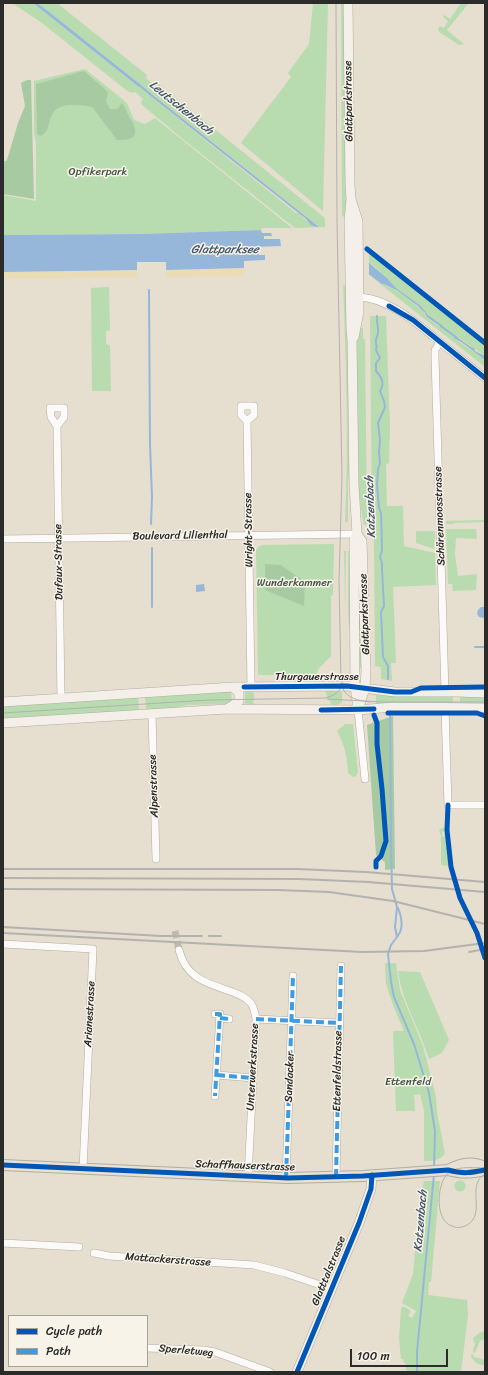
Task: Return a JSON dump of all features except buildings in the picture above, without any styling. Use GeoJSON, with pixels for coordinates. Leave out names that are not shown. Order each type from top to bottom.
{"type":"FeatureCollection","features":[{"type":"Feature","properties":{"kind":"main road","name":"Glattparkstrasse"},"geometry":{"type":"LineString","coordinates":[[348,3],[350,186],[351,199],[358,221],[354,296],[359,312],[355,334],[352,340],[354,476],[357,534],[354,540],[355,686],[358,710]]}},
{"type":"Feature","properties":{"kind":"main road","name":"Glattparkstrasse"},"geometry":{"type":"LineString","coordinates":[[357,534],[362,541],[366,663],[365,688],[358,710]]}},
{"type":"Feature","properties":{"kind":"main road","name":"Thurgauerstrasse"},"geometry":{"type":"LineString","coordinates":[[3,702],[233,687],[355,686],[396,692],[485,693]]}},
{"type":"Feature","properties":{"kind":"main road"},"geometry":{"type":"LineString","coordinates":[[227,709],[239,701],[239,693],[233,687]]}},
{"type":"Feature","properties":{"kind":"main road"},"geometry":{"type":"LineString","coordinates":[[3,723],[227,709],[358,710],[394,707],[485,708]]}},
{"type":"Feature","properties":{"kind":"main road","name":"Schaffhauserstrasse"},"geometry":{"type":"LineString","coordinates":[[3,1165],[286,1178],[424,1172],[444,1170],[468,1163],[477,1164],[485,1169]]}},
{"type":"Feature","properties":{"kind":"main road","name":"Glatttalstrasse"},"geometry":{"type":"LineString","coordinates":[[297,1372],[371,1191],[372,1175]]}},
{"type":"Feature","properties":{"kind":"street"},"geometry":{"type":"LineString","coordinates":[[354,296],[370,298],[413,320],[485,378]]}},
{"type":"Feature","properties":{"kind":"street","name":"Schärenmoosstrasse"},"geometry":{"type":"LineString","coordinates":[[440,342],[435,350],[435,357],[445,692]]}},
{"type":"Feature","properties":{"kind":"street","name":"Wright-Strasse"},"geometry":{"type":"LineString","coordinates":[[247,421],[250,535],[251,687]]}},
{"type":"Feature","properties":{"kind":"street","name":"Dufaux-Strasse"},"geometry":{"type":"LineString","coordinates":[[57,426],[61,698]]}},
{"type":"Feature","properties":{"kind":"street","name":"Boulevard Lilienthal"},"geometry":{"type":"LineString","coordinates":[[3,539],[357,534]]}},
{"type":"Feature","properties":{"kind":"street"},"geometry":{"type":"LineString","coordinates":[[445,708],[448,805],[485,805]]}},
{"type":"Feature","properties":{"kind":"street"},"geometry":{"type":"LineString","coordinates":[[358,710],[366,779]]}},
{"type":"Feature","properties":{"kind":"street","name":"Alpenstrasse"},"geometry":{"type":"LineString","coordinates":[[152,714],[156,859]]}},
{"type":"Feature","properties":{"kind":"street","name":"Arianestrasse"},"geometry":{"type":"LineString","coordinates":[[3,944],[93,949],[83,1169]]}},
{"type":"Feature","properties":{"kind":"street","name":"Unterwerkstrasse"},"geometry":{"type":"LineString","coordinates":[[179,950],[184,964],[190,973],[244,997],[251,1003],[254,1009],[256,1019],[248,1177]]}},
{"type":"Feature","properties":{"kind":"street","name":"Ettenfeldstrasse"},"geometry":{"type":"LineString","coordinates":[[336,1177],[341,966]]}},
{"type":"Feature","properties":{"kind":"street","name":"Sandacker"},"geometry":{"type":"LineString","coordinates":[[286,1178],[293,976]]}},
{"type":"Feature","properties":{"kind":"street"},"geometry":{"type":"LineString","coordinates":[[216,1096],[217,1016],[229,1019]]}},
{"type":"Feature","properties":{"kind":"street"},"geometry":{"type":"LineString","coordinates":[[256,1019],[339,1023]]}},
{"type":"Feature","properties":{"kind":"street"},"geometry":{"type":"LineString","coordinates":[[217,1075],[253,1078]]}},
{"type":"Feature","properties":{"kind":"street"},"geometry":{"type":"LineString","coordinates":[[3,1243],[79,1247]]}},
{"type":"Feature","properties":{"kind":"street","name":"Mattackerstrasse"},"geometry":{"type":"LineString","coordinates":[[94,1253],[109,1256],[254,1265],[285,1272],[332,1289]]}},
{"type":"Feature","properties":{"kind":"street","name":"Sperletweg"},"geometry":{"type":"LineString","coordinates":[[148,1348],[203,1350],[215,1352],[270,1372]]}},
{"type":"Feature","properties":{"kind":"green space"},"geometry":{"type":"Polygon","coordinates":[[[12,3],[33,3],[139,87],[141,85],[37,3],[57,3],[147,75],[146,78],[154,85],[156,82],[325,218],[325,227],[295,228],[142,105],[141,103],[143,99],[135,92],[132,93],[126,90],[42,23],[12,3]],[[149,92],[148,94],[296,213],[308,222],[319,227],[149,92]]]}},
{"type":"Feature","properties":{"kind":"green space"},"geometry":{"type":"Polygon","coordinates":[[[313,3],[328,3],[323,211],[241,143],[291,77],[288,73],[309,44],[313,3]]]}},
{"type":"Feature","properties":{"kind":"green space"},"geometry":{"type":"Polygon","coordinates":[[[341,3],[344,3],[346,218],[343,215],[342,218],[341,3]]]}},
{"type":"Feature","properties":{"kind":"green space"},"geometry":{"type":"Polygon","coordinates":[[[461,3],[469,3],[447,30],[464,44],[459,45],[439,32],[438,29],[440,26],[444,28],[448,21],[443,17],[444,15],[450,19],[461,3]]]}},
{"type":"Feature","properties":{"kind":"green space","name":"Opfikerpark"},"geometry":{"type":"Polygon","coordinates":[[[85,69],[127,103],[134,120],[145,124],[155,118],[292,228],[141,234],[3,235],[3,195],[36,201],[34,81],[85,69]]]}},
{"type":"Feature","properties":{"kind":"green space"},"geometry":{"type":"Polygon","coordinates":[[[84,71],[108,92],[106,102],[110,109],[117,109],[122,103],[134,124],[135,134],[133,137],[117,140],[93,108],[79,105],[64,106],[57,109],[53,113],[45,133],[40,136],[37,134],[36,84],[84,71]]]}},
{"type":"Feature","properties":{"kind":"green space"},"geometry":{"type":"Polygon","coordinates":[[[31,80],[34,199],[3,194],[3,162],[7,160],[18,123],[25,106],[21,83],[31,80]]]}},
{"type":"Feature","properties":{"kind":"green space"},"geometry":{"type":"Polygon","coordinates":[[[369,252],[485,345],[485,356],[456,336],[459,342],[479,354],[485,360],[485,367],[369,275],[369,252]],[[370,263],[384,284],[404,295],[423,311],[427,317],[439,326],[421,306],[396,288],[370,263]]]}},
{"type":"Feature","properties":{"kind":"green space"},"geometry":{"type":"Polygon","coordinates":[[[346,283],[349,472],[348,521],[345,523],[347,433],[343,284],[344,286],[346,283]]]}},
{"type":"Feature","properties":{"kind":"green space"},"geometry":{"type":"Polygon","coordinates":[[[109,287],[110,330],[106,331],[106,344],[110,345],[111,391],[92,391],[91,288],[109,287]]]}},
{"type":"Feature","properties":{"kind":"green space"},"geometry":{"type":"Polygon","coordinates":[[[370,316],[386,316],[390,427],[389,463],[386,464],[387,506],[403,506],[404,546],[435,553],[436,585],[393,587],[396,663],[391,663],[392,681],[381,679],[381,667],[375,666],[370,316]]]}},
{"type":"Feature","properties":{"kind":"green space"},"geometry":{"type":"Polygon","coordinates":[[[359,328],[363,328],[363,339],[365,339],[367,524],[364,525],[360,503],[356,457],[356,343],[359,328]]]}},
{"type":"Feature","properties":{"kind":"green space"},"geometry":{"type":"Polygon","coordinates":[[[485,520],[485,522],[446,524],[446,521],[485,520]]]}},
{"type":"Feature","properties":{"kind":"green space"},"geometry":{"type":"Polygon","coordinates":[[[446,529],[476,529],[477,539],[456,538],[455,554],[458,576],[477,574],[476,590],[453,591],[452,584],[448,584],[446,529]]]}},
{"type":"Feature","properties":{"kind":"green space"},"geometry":{"type":"Polygon","coordinates":[[[416,531],[435,531],[434,549],[416,543],[416,531]]]}},
{"type":"Feature","properties":{"kind":"green space","name":"Wunderkammer"},"geometry":{"type":"Polygon","coordinates":[[[334,544],[333,595],[331,596],[331,656],[319,668],[316,675],[259,675],[256,551],[258,547],[262,545],[334,544]]]}},
{"type":"Feature","properties":{"kind":"green space"},"geometry":{"type":"Polygon","coordinates":[[[359,550],[360,613],[363,634],[361,668],[359,668],[358,625],[359,550]]]}},
{"type":"Feature","properties":{"kind":"green space"},"geometry":{"type":"Polygon","coordinates":[[[344,551],[346,551],[345,608],[344,551]]]}},
{"type":"Feature","properties":{"kind":"green space"},"geometry":{"type":"Polygon","coordinates":[[[348,551],[350,560],[351,617],[349,629],[348,607],[348,551]]]}},
{"type":"Feature","properties":{"kind":"green space"},"geometry":{"type":"Polygon","coordinates":[[[265,564],[281,565],[305,582],[304,606],[265,590],[265,564]]]}},
{"type":"Feature","properties":{"kind":"green space"},"geometry":{"type":"Polygon","coordinates":[[[245,690],[254,690],[252,692],[254,693],[254,701],[252,701],[255,706],[245,707],[245,690]]]}},
{"type":"Feature","properties":{"kind":"green space"},"geometry":{"type":"Polygon","coordinates":[[[338,690],[342,692],[342,703],[336,705],[330,704],[331,702],[329,701],[325,691],[338,690]]]}},
{"type":"Feature","properties":{"kind":"green space"},"geometry":{"type":"Polygon","coordinates":[[[231,691],[232,703],[188,705],[175,708],[146,710],[145,696],[231,691]]]}},
{"type":"Feature","properties":{"kind":"green space"},"geometry":{"type":"Polygon","coordinates":[[[376,695],[408,697],[423,695],[453,695],[453,705],[376,706],[376,695]]]}},
{"type":"Feature","properties":{"kind":"green space"},"geometry":{"type":"Polygon","coordinates":[[[460,695],[485,696],[485,705],[460,705],[460,695]]]}},
{"type":"Feature","properties":{"kind":"green space"},"geometry":{"type":"Polygon","coordinates":[[[138,696],[139,711],[3,719],[3,705],[138,696]]]}},
{"type":"Feature","properties":{"kind":"green space"},"geometry":{"type":"Polygon","coordinates":[[[393,716],[395,869],[385,870],[385,862],[376,855],[367,725],[393,716]]]}},
{"type":"Feature","properties":{"kind":"green space"},"geometry":{"type":"Polygon","coordinates":[[[345,724],[353,724],[358,772],[356,776],[353,777],[348,773],[345,751],[337,731],[345,724]]]}},
{"type":"Feature","properties":{"kind":"green space"},"geometry":{"type":"Polygon","coordinates":[[[445,828],[445,831],[442,832],[442,836],[444,837],[445,833],[449,866],[441,865],[441,836],[439,830],[445,828]]]}},
{"type":"Feature","properties":{"kind":"green space","name":"Ettenfeld"},"geometry":{"type":"Polygon","coordinates":[[[385,963],[396,963],[400,990],[423,1046],[429,1069],[436,1097],[437,1112],[445,1154],[436,1160],[424,1161],[424,1111],[420,1094],[414,1095],[415,1111],[396,1111],[393,1031],[404,1031],[386,984],[385,963]]]}},
{"type":"Feature","properties":{"kind":"green space"},"geometry":{"type":"Polygon","coordinates":[[[398,971],[420,972],[449,1040],[442,1053],[429,1059],[403,994],[398,971]]]}},
{"type":"Feature","properties":{"kind":"green space"},"geometry":{"type":"Polygon","coordinates":[[[424,1181],[440,1181],[431,1282],[429,1282],[428,1295],[467,1300],[468,1315],[461,1372],[407,1372],[405,1363],[403,1359],[401,1359],[399,1338],[401,1310],[403,1306],[411,1311],[408,1316],[412,1318],[416,1311],[402,1303],[413,1274],[416,1241],[418,1241],[419,1236],[417,1234],[421,1216],[422,1188],[424,1181]]]}},
{"type":"Feature","properties":{"kind":"green space"},"geometry":{"type":"Polygon","coordinates":[[[458,1181],[462,1181],[464,1182],[464,1190],[458,1191],[455,1188],[455,1184],[458,1181]]]}},
{"type":"Feature","properties":{"kind":"green space"},"geometry":{"type":"Polygon","coordinates":[[[485,1331],[485,1339],[480,1341],[475,1353],[473,1352],[475,1345],[473,1338],[479,1333],[485,1331]]]}},
{"type":"Feature","properties":{"kind":"green space"},"geometry":{"type":"Polygon","coordinates":[[[472,1353],[474,1357],[485,1360],[485,1365],[475,1362],[471,1356],[472,1353]]]}},
{"type":"Feature","properties":{"kind":"sand"},"geometry":{"type":"Polygon","coordinates":[[[244,268],[244,276],[166,277],[166,270],[244,268]]]}},
{"type":"Feature","properties":{"kind":"sand"},"geometry":{"type":"Polygon","coordinates":[[[137,270],[137,277],[3,279],[3,272],[137,270]]]}},
{"type":"Feature","properties":{"kind":"water"},"geometry":{"type":"Polygon","coordinates":[[[33,3],[37,3],[49,12],[141,85],[139,87],[33,3]]]}},
{"type":"Feature","properties":{"kind":"water"},"geometry":{"type":"Polygon","coordinates":[[[149,92],[319,227],[311,225],[306,219],[148,94],[149,92]]]}},
{"type":"Feature","properties":{"kind":"water","name":"Glattparksee"},"geometry":{"type":"Polygon","coordinates":[[[261,230],[262,233],[271,233],[272,236],[264,236],[264,239],[280,239],[281,246],[254,247],[254,252],[258,252],[259,255],[265,255],[265,260],[244,261],[244,268],[166,270],[166,262],[137,262],[137,270],[3,272],[3,235],[141,234],[261,230]]]}},
{"type":"Feature","properties":{"kind":"water"},"geometry":{"type":"Polygon","coordinates":[[[369,263],[387,278],[396,288],[421,306],[428,315],[443,326],[441,328],[427,317],[418,306],[398,291],[382,284],[369,274],[369,263]]]}},
{"type":"Feature","properties":{"kind":"water"},"geometry":{"type":"Polygon","coordinates":[[[455,336],[474,348],[475,351],[485,356],[485,360],[466,345],[454,338],[455,336]]]}},
{"type":"Feature","properties":{"kind":"water"},"geometry":{"type":"Polygon","coordinates":[[[204,584],[205,591],[196,592],[196,585],[204,584]]]}},
{"type":"Feature","properties":{"kind":"water"},"geometry":{"type":"Polygon","coordinates":[[[481,607],[485,607],[484,618],[479,617],[477,614],[481,607]]]}},
{"type":"Feature","properties":{"kind":"waterway","name":"Leutschenbach"},"geometry":{"type":"LineString","coordinates":[[138,84],[150,94]]}},
{"type":"Feature","properties":{"kind":"waterway"},"geometry":{"type":"LineString","coordinates":[[149,290],[150,445],[152,497],[151,524]]}},
{"type":"Feature","properties":{"kind":"waterway","name":"Katzenbach"},"geometry":{"type":"LineString","coordinates":[[377,316],[378,334],[376,338],[376,350],[380,358],[376,363],[376,371],[382,381],[380,391],[385,407],[378,423],[380,463],[377,485],[379,508],[381,513],[382,550],[380,557],[382,563],[384,606],[381,612],[383,657],[388,666],[388,679]]}},
{"type":"Feature","properties":{"kind":"waterway","name":"Leutschenbach"},"geometry":{"type":"LineString","coordinates":[[441,326],[457,338]]}},
{"type":"Feature","properties":{"kind":"waterway"},"geometry":{"type":"LineString","coordinates":[[152,548],[152,607]]}},
{"type":"Feature","properties":{"kind":"waterway"},"geometry":{"type":"LineString","coordinates":[[475,647],[485,647]]}},
{"type":"Feature","properties":{"kind":"waterway","name":"Katzenbach"},"geometry":{"type":"LineString","coordinates":[[390,715],[392,889],[397,907],[395,927],[397,937],[391,945],[388,954],[394,997],[414,1044],[429,1093],[435,1131],[434,1168]]}},
{"type":"Feature","properties":{"kind":"waterway","name":"Katzenbach"},"geometry":{"type":"LineString","coordinates":[[397,937],[401,930],[402,923],[398,908]]}},
{"type":"Feature","properties":{"kind":"waterway","name":"Katzenbach"},"geometry":{"type":"LineString","coordinates":[[417,1372],[417,1352],[434,1174]]}},
{"type":"Feature","properties":{"kind":"tunnel"},"geometry":{"type":"LineString","coordinates":[[175,931],[179,950]]}},
{"type":"Feature","properties":{"kind":"tram line"},"geometry":{"type":"LineString","coordinates":[[336,3],[337,222],[342,476],[339,581],[341,681],[342,687],[347,695],[355,699],[370,702]]}},
{"type":"Feature","properties":{"kind":"tram line"},"geometry":{"type":"LineString","coordinates":[[3,713],[208,700],[325,698],[336,693],[343,683]]}},
{"type":"Feature","properties":{"kind":"tram line"},"geometry":{"type":"LineString","coordinates":[[327,699],[383,702],[485,702]]}},
{"type":"Feature","properties":{"kind":"tram line"},"geometry":{"type":"LineString","coordinates":[[485,1168],[459,1168],[446,1175],[440,1190],[439,1199],[442,1216],[446,1222],[454,1227],[463,1227],[473,1220],[476,1207],[477,1185],[479,1179],[485,1174]]}},
{"type":"Feature","properties":{"kind":"railway"},"geometry":{"type":"LineString","coordinates":[[3,869],[297,869],[366,872],[485,882]]}},
{"type":"Feature","properties":{"kind":"railway"},"geometry":{"type":"LineString","coordinates":[[3,878],[299,879],[368,882],[485,892]]}},
{"type":"Feature","properties":{"kind":"railway"},"geometry":{"type":"LineString","coordinates":[[3,889],[278,890],[329,892],[393,901],[485,924]]}},
{"type":"Feature","properties":{"kind":"railway"},"geometry":{"type":"LineString","coordinates":[[3,927],[161,936],[202,936]]}},
{"type":"Feature","properties":{"kind":"railway"},"geometry":{"type":"LineString","coordinates":[[3,933],[362,952],[424,951],[485,943]]}},
{"type":"Feature","properties":{"kind":"railway"},"geometry":{"type":"LineString","coordinates":[[209,936],[221,936]]}},
{"type":"Feature","properties":{"kind":"railway"},"geometry":{"type":"LineString","coordinates":[[469,952],[485,949]]}},
{"type":"Feature","properties":{"kind":"marked path"},"geometry":{"type":"LineString","coordinates":[[336,1177],[341,966]]}},
{"type":"Feature","properties":{"kind":"marked path"},"geometry":{"type":"LineString","coordinates":[[286,1178],[293,976]]}},
{"type":"Feature","properties":{"kind":"marked path"},"geometry":{"type":"LineString","coordinates":[[215,1014],[220,1014],[215,1096]]}},
{"type":"Feature","properties":{"kind":"marked path"},"geometry":{"type":"LineString","coordinates":[[220,1018],[229,1019]]}},
{"type":"Feature","properties":{"kind":"marked path"},"geometry":{"type":"LineString","coordinates":[[256,1019],[339,1023]]}},
{"type":"Feature","properties":{"kind":"marked path"},"geometry":{"type":"LineString","coordinates":[[217,1075],[253,1078]]}},
{"type":"Feature","properties":{"kind":"cycle path"},"geometry":{"type":"LineString","coordinates":[[367,249],[485,343]]}},
{"type":"Feature","properties":{"kind":"cycle path"},"geometry":{"type":"LineString","coordinates":[[389,306],[413,320],[485,378]]}},
{"type":"Feature","properties":{"kind":"cycle path"},"geometry":{"type":"LineString","coordinates":[[244,687],[347,686],[395,692],[411,692],[421,688],[485,687]]}},
{"type":"Feature","properties":{"kind":"cycle path"},"geometry":{"type":"LineString","coordinates":[[321,710],[374,709]]}},
{"type":"Feature","properties":{"kind":"cycle path"},"geometry":{"type":"LineString","coordinates":[[388,713],[477,713],[485,716]]}},
{"type":"Feature","properties":{"kind":"cycle path"},"geometry":{"type":"LineString","coordinates":[[374,715],[377,723],[377,744],[386,841],[381,856],[376,861],[376,867]]}},
{"type":"Feature","properties":{"kind":"cycle path"},"geometry":{"type":"LineString","coordinates":[[448,805],[447,830],[451,867],[460,898],[477,933],[485,958]]}},
{"type":"Feature","properties":{"kind":"cycle path"},"geometry":{"type":"LineString","coordinates":[[3,1165],[288,1178],[363,1176],[448,1170],[466,1173],[485,1170]]}},
{"type":"Feature","properties":{"kind":"cycle path"},"geometry":{"type":"LineString","coordinates":[[297,1372],[359,1223],[371,1189],[372,1175]]}}]}
